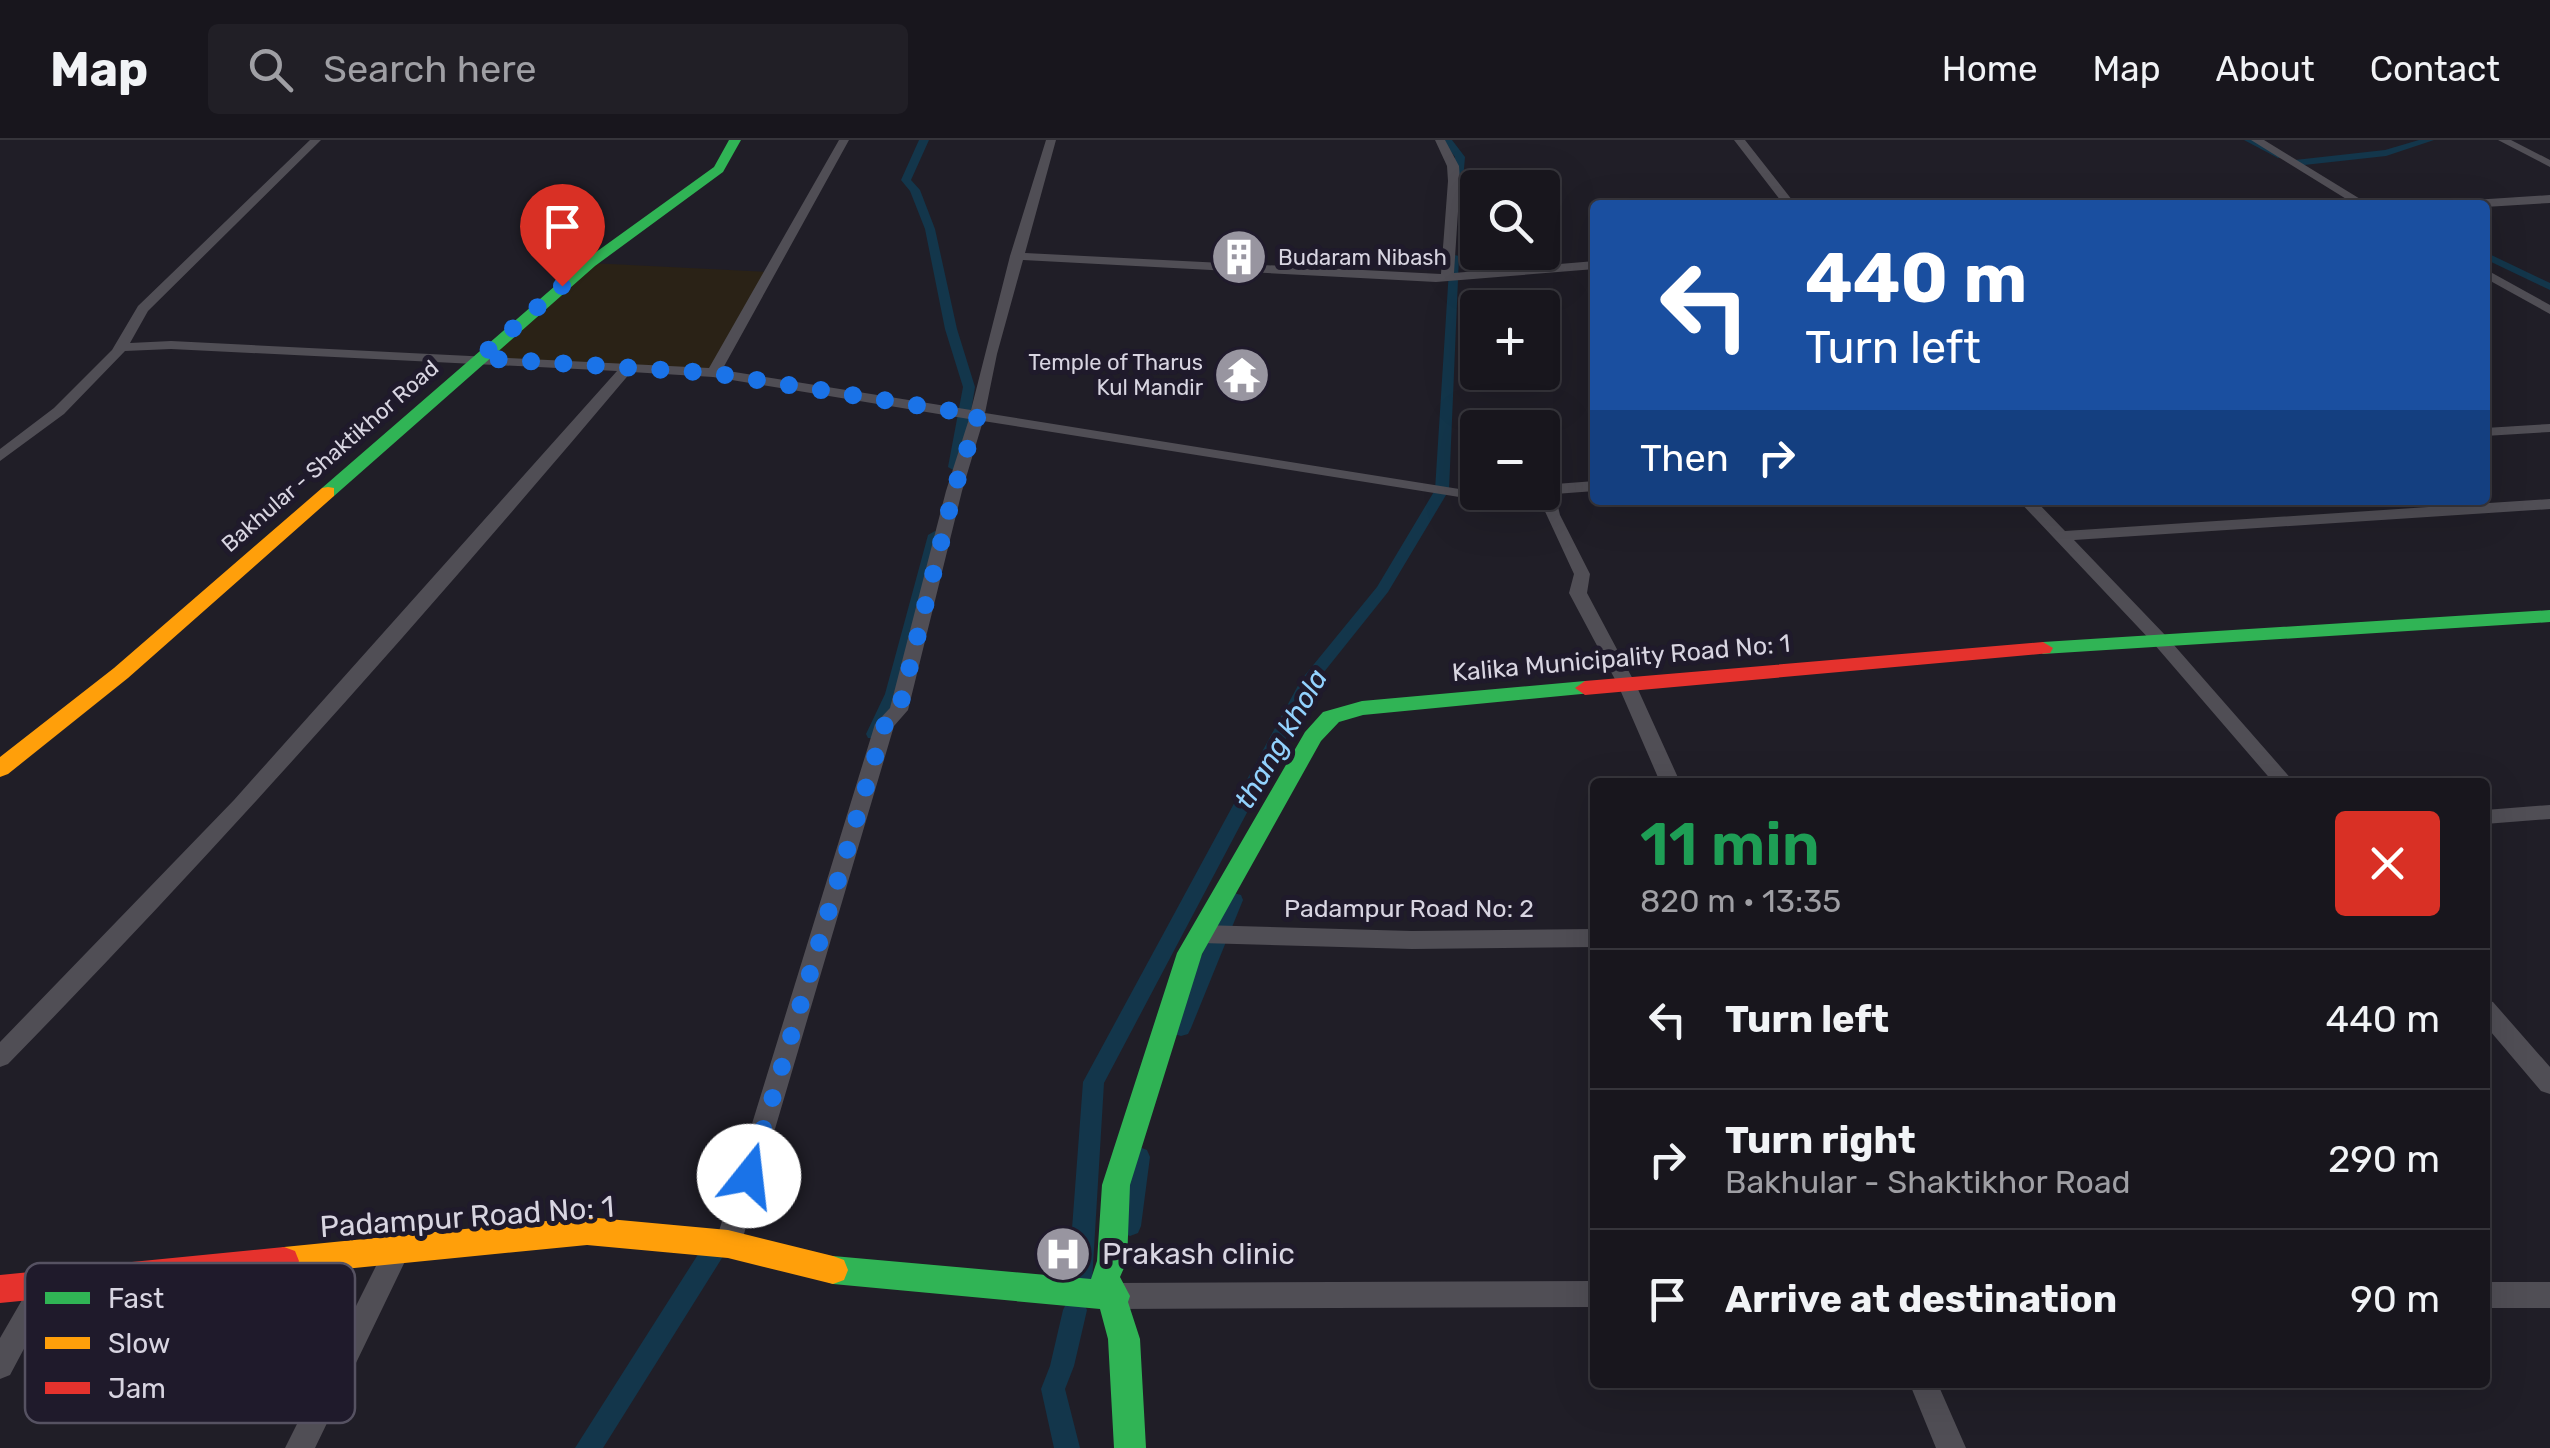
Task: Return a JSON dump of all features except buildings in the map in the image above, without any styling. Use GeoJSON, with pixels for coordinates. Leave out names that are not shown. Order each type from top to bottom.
{"type":"FeatureCollection","features":[{"type":"Feature","properties":{"kind":"street"},"geometry":{"type":"LineString","coordinates":[[0,456],[59,411],[120,347],[143,308],[316,140]]}},
{"type":"Feature","properties":{"kind":"street","name":"Bakhular - Shaktikhor Road"},"geometry":{"type":"LineString","coordinates":[[0,769],[122,673],[590,262],[719,169],[735,140]]}},
{"type":"Feature","properties":{"kind":"street"},"geometry":{"type":"LineString","coordinates":[[713,373],[844,140]]}},
{"type":"Feature","properties":{"kind":"street"},"geometry":{"type":"LineString","coordinates":[[728,1244],[885,724],[899,710],[970,414],[1051,140]]}},
{"type":"Feature","properties":{"kind":"street"},"geometry":{"type":"LineString","coordinates":[[1440,140],[1453,166],[1454,276]]}},
{"type":"Feature","properties":{"kind":"street"},"geometry":{"type":"LineString","coordinates":[[1740,140],[1786,200]]}},
{"type":"Feature","properties":{"kind":"street"},"geometry":{"type":"LineString","coordinates":[[2256,140],[2356,200]]}},
{"type":"Feature","properties":{"kind":"street"},"geometry":{"type":"LineString","coordinates":[[2504,140],[2550,164]]}},
{"type":"Feature","properties":{"kind":"street"},"geometry":{"type":"LineString","coordinates":[[2490,203],[2550,199]]}},
{"type":"Feature","properties":{"kind":"street"},"geometry":{"type":"LineString","coordinates":[[1016,256],[1454,276],[1590,266]]}},
{"type":"Feature","properties":{"kind":"street"},"geometry":{"type":"LineString","coordinates":[[2490,276],[2550,310]]}},
{"type":"Feature","properties":{"kind":"street"},"geometry":{"type":"LineString","coordinates":[[120,347],[172,345],[479,358],[713,373],[1460,490]]}},
{"type":"Feature","properties":{"kind":"street"},"geometry":{"type":"LineString","coordinates":[[0,1058],[95,962],[325,711],[626,370]]}},
{"type":"Feature","properties":{"kind":"street"},"geometry":{"type":"LineString","coordinates":[[2490,432],[2550,428]]}},
{"type":"Feature","properties":{"kind":"street"},"geometry":{"type":"LineString","coordinates":[[1560,489],[1590,486]]}},
{"type":"Feature","properties":{"kind":"street"},"geometry":{"type":"LineString","coordinates":[[2060,536],[2550,504]]}},
{"type":"Feature","properties":{"kind":"street"},"geometry":{"type":"LineString","coordinates":[[2031,505],[2160,640],[2281,778]]}},
{"type":"Feature","properties":{"kind":"street"},"geometry":{"type":"LineString","coordinates":[[1550,510],[1582,574],[1578,594],[1627,685],[1668,778]]}},
{"type":"Feature","properties":{"kind":"street","name":"Kalika Municipality Road No: 1"},"geometry":{"type":"LineString","coordinates":[[1130,1448],[1124,1340],[1116,1296],[1105,1277],[1112,1260],[1116,1185],[1190,952],[1213,934],[1313,737],[1331,717],[1362,708],[2160,640],[2550,616]]}},
{"type":"Feature","properties":{"kind":"street"},"geometry":{"type":"LineString","coordinates":[[2490,818],[2550,812]]}},
{"type":"Feature","properties":{"kind":"street","name":"Padampur Road No: 2"},"geometry":{"type":"LineString","coordinates":[[1213,934],[1412,940],[1590,938]]}},
{"type":"Feature","properties":{"kind":"street"},"geometry":{"type":"LineString","coordinates":[[2490,1014],[2547,1077]]}},
{"type":"Feature","properties":{"kind":"street","name":"Padampur Road No: 1"},"geometry":{"type":"LineString","coordinates":[[265,1263],[587,1232],[728,1244],[850,1274],[1116,1296]]}},
{"type":"Feature","properties":{"kind":"street"},"geometry":{"type":"LineString","coordinates":[[355,1336],[397,1251]]}},
{"type":"Feature","properties":{"kind":"street","name":"Padampur Road No: 1"},"geometry":{"type":"LineString","coordinates":[[0,1289],[25,1286]]}},
{"type":"Feature","properties":{"kind":"street"},"geometry":{"type":"LineString","coordinates":[[1116,1296],[1590,1294]]}},
{"type":"Feature","properties":{"kind":"street"},"geometry":{"type":"LineString","coordinates":[[2490,1295],[2550,1294]]}},
{"type":"Feature","properties":{"kind":"street"},"geometry":{"type":"LineString","coordinates":[[0,1365],[25,1320]]}},
{"type":"Feature","properties":{"kind":"street"},"geometry":{"type":"LineString","coordinates":[[1925,1388],[1950,1448]]}},
{"type":"Feature","properties":{"kind":"street"},"geometry":{"type":"LineString","coordinates":[[300,1448],[312,1423]]}},
{"type":"Feature","properties":{"kind":"shaded area"},"geometry":{"type":"Polygon","coordinates":[[[590,263],[768,272],[713,373],[479,358],[590,263]]]}},
{"type":"Feature","properties":{"kind":"waterway"},"geometry":{"type":"LineString","coordinates":[[924,140],[906,180],[915,190],[930,229],[951,329],[969,387],[955,467]]}},
{"type":"Feature","properties":{"kind":"waterway","name":"thang khola"},"geometry":{"type":"LineString","coordinates":[[1447,140],[1460,157],[1458,190]]}},
{"type":"Feature","properties":{"kind":"waterway"},"geometry":{"type":"LineString","coordinates":[[2249,140],[2281,156]]}},
{"type":"Feature","properties":{"kind":"waterway"},"geometry":{"type":"LineString","coordinates":[[2295,163],[2386,153],[2429,140]]}},
{"type":"Feature","properties":{"kind":"waterway","name":"thang khola"},"geometry":{"type":"LineString","coordinates":[[1080,1282],[1094,1082],[1309,680],[1383,589],[1442,490],[1454,256]]}},
{"type":"Feature","properties":{"kind":"waterway"},"geometry":{"type":"LineString","coordinates":[[2490,257],[2550,287]]}},
{"type":"Feature","properties":{"kind":"waterway"},"geometry":{"type":"LineString","coordinates":[[874,734],[893,694],[935,535]]}},
{"type":"Feature","properties":{"kind":"waterway"},"geometry":{"type":"LineString","coordinates":[[1181,1028],[1234,900]]}},
{"type":"Feature","properties":{"kind":"waterway"},"geometry":{"type":"LineString","coordinates":[[1130,1226],[1139,1157]]}},
{"type":"Feature","properties":{"kind":"waterway"},"geometry":{"type":"LineString","coordinates":[[588,1448],[719,1242]]}},
{"type":"Feature","properties":{"kind":"waterway"},"geometry":{"type":"LineString","coordinates":[[1067,1448],[1053,1389],[1075,1310]]}},
{"type":"Feature","properties":{"kind":"traffic: fast"},"geometry":{"type":"LineString","coordinates":[[328,492],[590,263],[719,169],[735,140]]}},
{"type":"Feature","properties":{"kind":"traffic: fast"},"geometry":{"type":"LineString","coordinates":[[2043,648],[2550,616]]}},
{"type":"Feature","properties":{"kind":"traffic: fast"},"geometry":{"type":"LineString","coordinates":[[1130,1448],[1124,1339],[1105,1277],[1112,1261],[1116,1185],[1190,953],[1313,737],[1331,717],[1362,708],[1585,688]]}},
{"type":"Feature","properties":{"kind":"traffic: fast"},"geometry":{"type":"LineString","coordinates":[[833,1270],[1115,1296]]}},
{"type":"Feature","properties":{"kind":"traffic: slow"},"geometry":{"type":"LineString","coordinates":[[0,769],[121,673],[328,492]]}},
{"type":"Feature","properties":{"kind":"traffic: slow"},"geometry":{"type":"LineString","coordinates":[[284,1261],[587,1231],[728,1244],[833,1270]]}},
{"type":"Feature","properties":{"kind":"traffic: jam"},"geometry":{"type":"LineString","coordinates":[[1585,688],[2043,648]]}},
{"type":"Feature","properties":{"kind":"traffic: jam"},"geometry":{"type":"LineString","coordinates":[[264,1263],[284,1261]]}},
{"type":"Feature","properties":{"kind":"traffic: jam"},"geometry":{"type":"LineString","coordinates":[[0,1289],[25,1287]]}},
{"type":"Feature","properties":{"kind":"place","name":"Budaram Nibash"},"geometry":{"type":"Point","coordinates":[1239,257]}},
{"type":"Feature","properties":{"kind":"place","name":"Temple of Tharus Kul Mandir"},"geometry":{"type":"Point","coordinates":[1242,375]}},
{"type":"Feature","properties":{"kind":"place","name":"Prakash clinic"},"geometry":{"type":"Point","coordinates":[1063,1254]}},
{"type":"Feature","properties":{"kind":"route"},"geometry":{"type":"LineString","coordinates":[[562,286],[479,358],[555,366],[713,373],[978,415],[954,491],[899,710],[885,724],[749,1176]]}}]}
